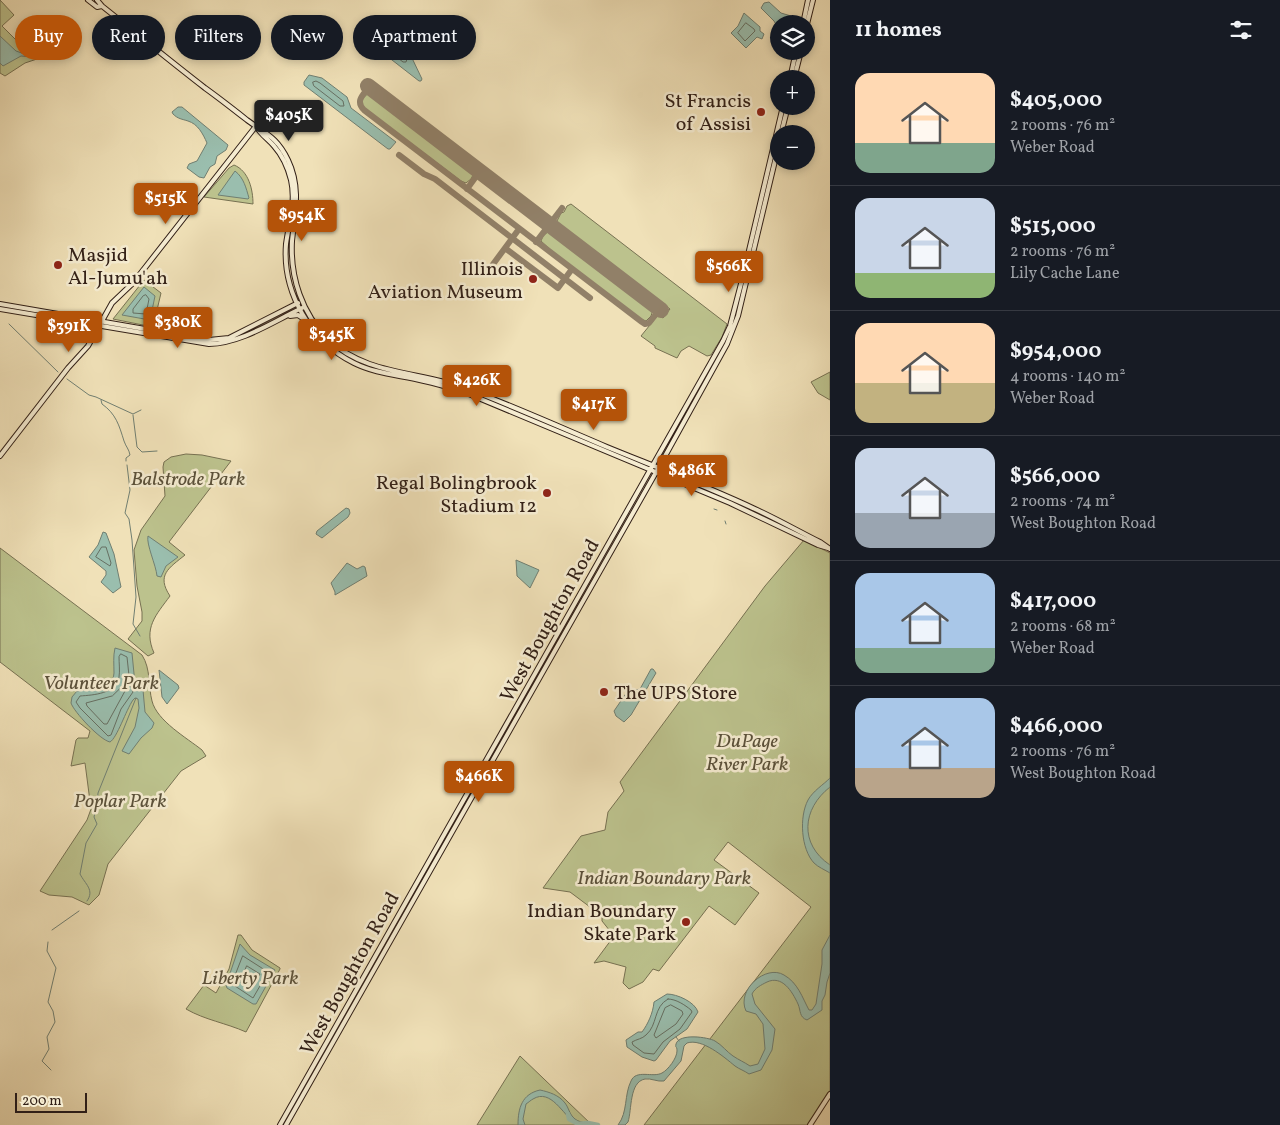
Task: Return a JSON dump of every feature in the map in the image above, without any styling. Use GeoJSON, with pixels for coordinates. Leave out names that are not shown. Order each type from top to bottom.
{"type":"FeatureCollection","features":[{"type":"Feature","properties":{"kind":"main road"},"geometry":{"type":"LineString","coordinates":[[88,0],[97,6],[102,6]]}},
{"type":"Feature","properties":{"kind":"main road"},"geometry":{"type":"LineString","coordinates":[[97,0],[102,6],[256,126],[262,128],[285,154],[292,171],[297,198],[292,242],[292,262],[302,301],[313,321],[327,338],[346,353],[376,367],[424,376],[456,385],[659,467],[754,509],[820,542],[830,549]]}},
{"type":"Feature","properties":{"kind":"main road"},"geometry":{"type":"LineString","coordinates":[[805,15],[808,0]]}},
{"type":"Feature","properties":{"kind":"main road"},"geometry":{"type":"LineString","coordinates":[[809,15],[813,0]]}},
{"type":"Feature","properties":{"kind":"main road","name":"West Boughton Road"},"geometry":{"type":"LineString","coordinates":[[280,1125],[654,465],[728,330],[744,276],[781,115]]}},
{"type":"Feature","properties":{"kind":"main road"},"geometry":{"type":"LineString","coordinates":[[256,126],[259,132],[278,151],[290,179],[293,202],[286,253],[290,284],[297,304],[306,321],[333,350],[353,363],[379,373],[423,380],[464,392],[730,503],[830,549]]}},
{"type":"Feature","properties":{"kind":"main road"},"geometry":{"type":"LineString","coordinates":[[0,456],[68,368],[88,346],[112,303],[133,283],[256,126]]}},
{"type":"Feature","properties":{"kind":"main road","name":"West Boughton Road"},"geometry":{"type":"LineString","coordinates":[[286,1125],[659,467],[732,332],[738,316],[773,170]]}},
{"type":"Feature","properties":{"kind":"main road"},"geometry":{"type":"LineString","coordinates":[[0,309],[211,340],[229,338],[302,301]]}},
{"type":"Feature","properties":{"kind":"main road"},"geometry":{"type":"LineString","coordinates":[[0,304],[209,344],[230,341],[305,307]]}},
{"type":"Feature","properties":{"kind":"main road"},"geometry":{"type":"LineString","coordinates":[[282,318],[298,315],[306,321]]}},
{"type":"Feature","properties":{"kind":"main road"},"geometry":{"type":"LineString","coordinates":[[590,445],[607,447]]}},
{"type":"Feature","properties":{"kind":"main road"},"geometry":{"type":"LineString","coordinates":[[810,1125],[830,1094]]}},
{"type":"Feature","properties":{"kind":"green space"},"geometry":{"type":"Polygon","coordinates":[[[0,0],[14,15],[2,26],[15,39],[15,60],[34,60],[25,63],[5,76],[0,73],[0,0]]]}},
{"type":"Feature","properties":{"kind":"green space"},"geometry":{"type":"Polygon","coordinates":[[[370,93],[474,173],[471,179],[466,183],[461,181],[364,108],[361,102],[370,93]]]}},
{"type":"Feature","properties":{"kind":"green space"},"geometry":{"type":"Polygon","coordinates":[[[234,165],[247,176],[251,187],[253,204],[204,197],[229,168],[234,165]]]}},
{"type":"Feature","properties":{"kind":"green space"},"geometry":{"type":"Polygon","coordinates":[[[571,204],[727,324],[722,337],[711,355],[707,356],[689,346],[681,351],[677,358],[655,348],[655,346],[641,336],[658,315],[663,318],[670,309],[556,223],[561,213],[571,204]]]}},
{"type":"Feature","properties":{"kind":"green space"},"geometry":{"type":"Polygon","coordinates":[[[549,231],[653,310],[651,316],[646,321],[641,319],[554,253],[541,241],[543,236],[549,231]]]}},
{"type":"Feature","properties":{"kind":"green space"},"geometry":{"type":"Polygon","coordinates":[[[144,280],[161,293],[153,327],[113,319],[144,280]]]}},
{"type":"Feature","properties":{"kind":"green space"},"geometry":{"type":"Polygon","coordinates":[[[830,372],[830,400],[818,393],[811,382],[830,372]]]}},
{"type":"Feature","properties":{"kind":"green space","name":"Balstrode Park"},"geometry":{"type":"Polygon","coordinates":[[[186,454],[231,461],[169,542],[185,555],[166,572],[164,577],[164,583],[170,596],[153,622],[150,636],[154,653],[148,656],[128,639],[142,621],[134,550],[141,530],[165,496],[164,462],[171,457],[186,454]]]}},
{"type":"Feature","properties":{"kind":"green space","name":"DuPage River Park"},"geometry":{"type":"Polygon","coordinates":[[[804,540],[830,553],[830,1092],[808,1125],[644,1125],[811,907],[728,842],[714,860],[759,893],[735,925],[709,906],[659,971],[653,969],[643,982],[629,989],[623,983],[626,967],[604,961],[594,963],[614,936],[602,921],[602,916],[570,892],[543,888],[581,836],[605,830],[608,812],[624,791],[620,782],[765,586],[804,540]]]}},
{"type":"Feature","properties":{"kind":"green space","name":"Volunteer Park"},"geometry":{"type":"Polygon","coordinates":[[[0,548],[142,655],[147,666],[152,701],[155,708],[166,722],[202,750],[206,756],[181,771],[108,864],[99,895],[89,905],[72,897],[49,895],[40,891],[87,820],[91,809],[85,763],[71,766],[76,740],[78,738],[88,738],[90,731],[0,662],[0,548]]]}},
{"type":"Feature","properties":{"kind":"green space","name":"Liberty Park"},"geometry":{"type":"Polygon","coordinates":[[[238,935],[241,935],[252,950],[280,968],[246,1032],[186,1009],[204,985],[216,993],[229,969],[238,935]]]}},
{"type":"Feature","properties":{"kind":"green space"},"geometry":{"type":"Polygon","coordinates":[[[520,1056],[592,1125],[477,1125],[520,1056]]]}},
{"type":"Feature","properties":{"kind":"water"},"geometry":{"type":"Polygon","coordinates":[[[769,2],[781,13],[788,15],[770,15],[770,17],[761,8],[764,3],[769,2]]]}},
{"type":"Feature","properties":{"kind":"water"},"geometry":{"type":"Polygon","coordinates":[[[744,13],[760,27],[760,31],[764,34],[762,39],[757,37],[746,48],[731,33],[738,26],[744,13]]]}},
{"type":"Feature","properties":{"kind":"water"},"geometry":{"type":"Polygon","coordinates":[[[0,36],[15,50],[15,59],[3,66],[0,63],[0,36]]]}},
{"type":"Feature","properties":{"kind":"water"},"geometry":{"type":"Polygon","coordinates":[[[392,60],[413,60],[422,79],[419,81],[392,60]]]}},
{"type":"Feature","properties":{"kind":"water"},"geometry":{"type":"Polygon","coordinates":[[[309,75],[322,78],[347,97],[351,108],[396,142],[388,149],[304,85],[309,75]]]}},
{"type":"Feature","properties":{"kind":"water"},"geometry":{"type":"Polygon","coordinates":[[[178,107],[182,107],[228,145],[226,150],[217,156],[215,164],[210,167],[204,178],[199,177],[187,168],[189,164],[197,161],[207,143],[195,124],[178,118],[173,114],[172,112],[178,107]]]}},
{"type":"Feature","properties":{"kind":"water"},"geometry":{"type":"Polygon","coordinates":[[[235,171],[244,183],[248,199],[218,195],[235,171]]]}},
{"type":"Feature","properties":{"kind":"water"},"geometry":{"type":"Polygon","coordinates":[[[144,287],[155,296],[150,320],[122,315],[144,287]]]}},
{"type":"Feature","properties":{"kind":"water"},"geometry":{"type":"Polygon","coordinates":[[[346,508],[349,509],[350,513],[348,517],[322,538],[316,534],[317,531],[346,508]]]}},
{"type":"Feature","properties":{"kind":"water"},"geometry":{"type":"Polygon","coordinates":[[[103,532],[106,533],[114,554],[121,587],[113,593],[101,582],[106,575],[106,571],[89,557],[98,545],[103,532]]]}},
{"type":"Feature","properties":{"kind":"water"},"geometry":{"type":"Polygon","coordinates":[[[148,536],[178,557],[166,566],[161,577],[157,576],[148,544],[148,536]]]}},
{"type":"Feature","properties":{"kind":"water"},"geometry":{"type":"Polygon","coordinates":[[[516,560],[539,570],[530,588],[517,576],[516,560]]]}},
{"type":"Feature","properties":{"kind":"water"},"geometry":{"type":"Polygon","coordinates":[[[347,563],[357,569],[365,567],[367,576],[335,595],[331,583],[347,563]]]}},
{"type":"Feature","properties":{"kind":"water"},"geometry":{"type":"Polygon","coordinates":[[[115,648],[132,653],[135,684],[143,690],[145,712],[154,723],[152,728],[141,738],[129,754],[122,751],[135,727],[139,708],[138,699],[135,698],[133,700],[116,735],[110,742],[88,725],[71,703],[72,697],[77,691],[100,688],[110,683],[114,673],[115,648]]]}},
{"type":"Feature","properties":{"kind":"water"},"geometry":{"type":"Polygon","coordinates":[[[651,669],[656,673],[631,715],[624,722],[616,716],[614,711],[627,692],[640,689],[651,669]]]}},
{"type":"Feature","properties":{"kind":"water"},"geometry":{"type":"Polygon","coordinates":[[[159,670],[178,685],[179,688],[167,704],[162,697],[159,670]]]}},
{"type":"Feature","properties":{"kind":"water"},"geometry":{"type":"Polygon","coordinates":[[[830,778],[830,787],[814,806],[808,826],[809,837],[813,847],[820,857],[830,865],[830,873],[816,864],[806,850],[803,833],[803,815],[810,797],[830,778]]]}},
{"type":"Feature","properties":{"kind":"water"},"geometry":{"type":"Polygon","coordinates":[[[830,935],[830,973],[822,1001],[822,1010],[807,1020],[804,1019],[793,994],[782,982],[772,980],[756,988],[752,994],[755,1004],[775,1029],[772,1050],[761,1070],[749,1074],[706,1046],[693,1042],[687,1043],[684,1046],[681,1061],[664,1081],[645,1079],[636,1085],[628,1122],[625,1125],[618,1125],[623,1115],[629,1086],[633,1077],[662,1073],[674,1060],[677,1054],[676,1044],[682,1038],[700,1037],[711,1040],[750,1066],[758,1064],[765,1049],[763,1024],[756,1014],[746,1011],[745,995],[749,987],[761,976],[769,973],[784,975],[796,986],[809,1010],[812,1010],[816,1004],[822,964],[822,950],[830,935]]]}},
{"type":"Feature","properties":{"kind":"water"},"geometry":{"type":"Polygon","coordinates":[[[240,944],[250,955],[275,970],[256,1004],[227,988],[226,985],[240,944]]]}},
{"type":"Feature","properties":{"kind":"water"},"geometry":{"type":"Polygon","coordinates":[[[667,994],[685,999],[698,1012],[687,1029],[670,1041],[654,1061],[642,1057],[627,1047],[626,1040],[638,1032],[642,1032],[650,1018],[654,1002],[667,994]]]}},
{"type":"Feature","properties":{"kind":"water"},"geometry":{"type":"Polygon","coordinates":[[[540,1090],[560,1098],[571,1115],[578,1121],[598,1125],[575,1123],[551,1100],[539,1097],[526,1104],[523,1119],[525,1125],[518,1125],[520,1108],[525,1098],[540,1090]]]}},
{"type":"Feature","properties":{"kind":"waterway"},"geometry":{"type":"LineString","coordinates":[[9,324],[58,372]]}},
{"type":"Feature","properties":{"kind":"waterway"},"geometry":{"type":"LineString","coordinates":[[67,379],[89,395],[133,414],[141,410]]}},
{"type":"Feature","properties":{"kind":"waterway"},"geometry":{"type":"LineString","coordinates":[[101,400],[102,404],[111,412],[119,425],[130,455],[126,458],[126,461]]}},
{"type":"Feature","properties":{"kind":"waterway"},"geometry":{"type":"LineString","coordinates":[[133,415],[137,447],[142,452],[157,451]]}},
{"type":"Feature","properties":{"kind":"waterway"},"geometry":{"type":"LineString","coordinates":[[127,465],[130,490],[125,513],[129,519],[132,540],[136,597],[133,624],[140,636]]}},
{"type":"Feature","properties":{"kind":"waterway"},"geometry":{"type":"LineString","coordinates":[[87,901],[90,890],[80,874],[86,843],[97,824],[94,817],[98,793],[136,698]]}},
{"type":"Feature","properties":{"kind":"waterway"},"geometry":{"type":"LineString","coordinates":[[52,930],[79,911]]}},
{"type":"Feature","properties":{"kind":"waterway"},"geometry":{"type":"LineString","coordinates":[[48,942],[47,951],[56,968],[48,1002],[53,1011],[55,1022],[47,1037],[49,1049],[42,1061],[51,1070]]}},
{"type":"Feature","properties":{"kind":"waterway"},"geometry":{"type":"LineString","coordinates":[[676,1037],[679,1041]]}},
{"type":"Feature","properties":{"kind":"waterway"},"geometry":{"type":"LineString","coordinates":[[568,1114],[569,1119],[578,1124],[598,1125]]}},
{"type":"Feature","properties":{"kind":"taxiway"},"geometry":{"type":"LineString","coordinates":[[369,87],[362,95],[360,101],[361,107],[364,110],[642,322],[645,324],[649,323],[660,309]]}},
{"type":"Feature","properties":{"kind":"taxiway"},"geometry":{"type":"LineString","coordinates":[[399,155],[424,174],[435,179],[590,298]]}},
{"type":"Feature","properties":{"kind":"taxiway"},"geometry":{"type":"LineString","coordinates":[[467,189],[480,171]]}},
{"type":"Feature","properties":{"kind":"taxiway"},"geometry":{"type":"LineString","coordinates":[[536,242],[562,208]]}},
{"type":"Feature","properties":{"kind":"taxiway"},"geometry":{"type":"LineString","coordinates":[[491,267],[519,229]]}},
{"type":"Feature","properties":{"kind":"taxiway"},"geometry":{"type":"LineString","coordinates":[[505,248],[558,288],[572,269]]}},
{"type":"Feature","properties":{"kind":"runway"},"geometry":{"type":"LineString","coordinates":[[368,86],[661,310]]}},
{"type":"Feature","properties":{"kind":"place","name":"St Francis of Assisi"},"geometry":{"type":"Point","coordinates":[761,112]}},
{"type":"Feature","properties":{"kind":"place","name":"Masjid Al-Jumu'ah"},"geometry":{"type":"Point","coordinates":[58,265]}},
{"type":"Feature","properties":{"kind":"place","name":"Illinois Aviation Museum"},"geometry":{"type":"Point","coordinates":[533,279]}},
{"type":"Feature","properties":{"kind":"place","name":"Regal Bolingbrook Stadium 12"},"geometry":{"type":"Point","coordinates":[547,493]}},
{"type":"Feature","properties":{"kind":"place","name":"The UPS Store"},"geometry":{"type":"Point","coordinates":[604,692]}},
{"type":"Feature","properties":{"kind":"place","name":"Indian Boundary Skate Park"},"geometry":{"type":"Point","coordinates":[686,922]}},
{"type":"Feature","properties":{"kind":"park label","name":"Poplar Park"},"geometry":{"type":"Point","coordinates":[120,800]}},
{"type":"Feature","properties":{"kind":"park label","name":"Indian Boundary Park"},"geometry":{"type":"Point","coordinates":[664,877]}}]}
